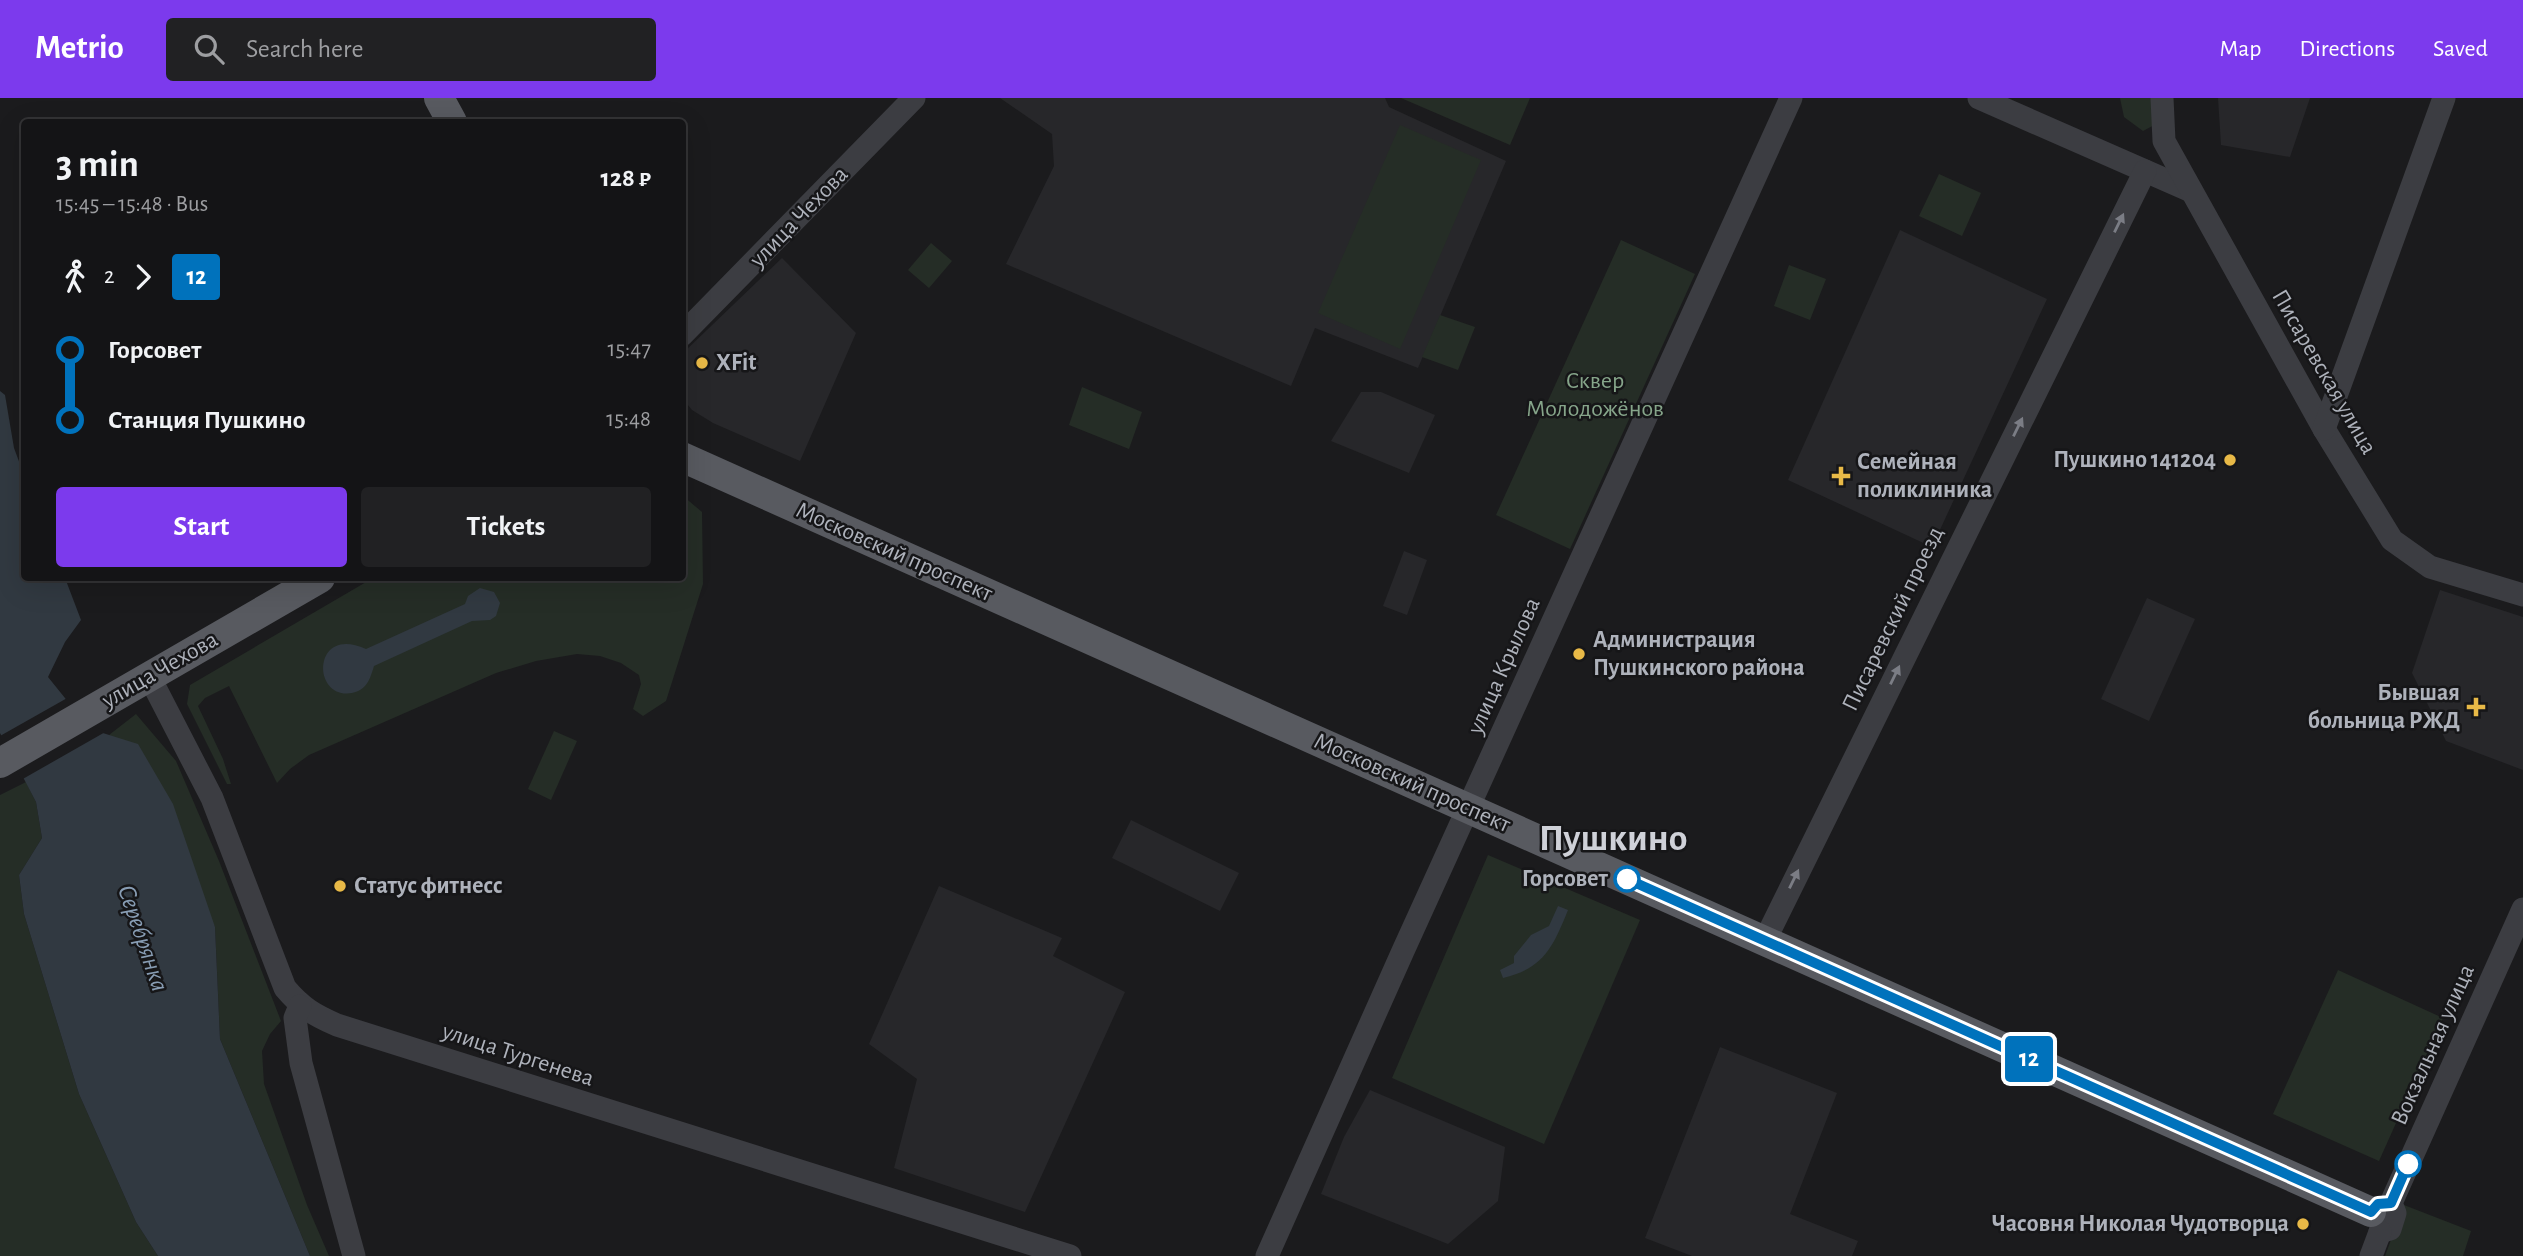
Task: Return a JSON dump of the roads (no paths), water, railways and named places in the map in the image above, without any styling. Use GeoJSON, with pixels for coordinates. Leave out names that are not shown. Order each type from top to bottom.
{"type":"FeatureCollection","features":[{"type":"Feature","properties":{"kind":"main road"},"geometry":{"type":"LineString","coordinates":[[439,98],[450,119]]}},
{"type":"Feature","properties":{"kind":"main road","name":"Московский проспект"},"geometry":{"type":"LineString","coordinates":[[686,459],[2381,1215]]}},
{"type":"Feature","properties":{"kind":"main road","name":"улица Чехова"},"geometry":{"type":"LineString","coordinates":[[0,763],[315,581]]}},
{"type":"Feature","properties":{"kind":"street","name":"улица Чехова"},"geometry":{"type":"LineString","coordinates":[[686,331],[914,98]]}},
{"type":"Feature","properties":{"kind":"street","name":"улица Крылова"},"geometry":{"type":"LineString","coordinates":[[1267,1256],[1791,98]]}},
{"type":"Feature","properties":{"kind":"street"},"geometry":{"type":"LineString","coordinates":[[1979,98],[2191,191]]}},
{"type":"Feature","properties":{"kind":"street","name":"Писаревская улица"},"geometry":{"type":"LineString","coordinates":[[2162,98],[2164,141],[2324,429],[2392,540],[2430,567],[2523,594]]}},
{"type":"Feature","properties":{"kind":"street"},"geometry":{"type":"LineString","coordinates":[[2324,429],[2444,98]]}},
{"type":"Feature","properties":{"kind":"street","name":"Писаревский проезд"},"geometry":{"type":"LineString","coordinates":[[1765,940],[2145,171]]}},
{"type":"Feature","properties":{"kind":"street","name":"улица Тургенева"},"geometry":{"type":"LineString","coordinates":[[149,676],[212,798],[285,988],[300,1006],[337,1025],[1070,1256]]}},
{"type":"Feature","properties":{"kind":"street","name":"Вокзальная улица"},"geometry":{"type":"LineString","coordinates":[[2371,1256],[2381,1215],[2523,909]]}},
{"type":"Feature","properties":{"kind":"street"},"geometry":{"type":"LineString","coordinates":[[300,1006],[295,1018],[301,1063],[354,1256]]}},
{"type":"Feature","properties":{"kind":"water","name":"Серебрянка"},"geometry":{"type":"Polygon","coordinates":[[[0,391],[5,395],[14,448],[21,467],[21,581],[66,581],[81,620],[65,642],[48,677],[90,729],[138,744],[173,804],[215,927],[220,1039],[310,1256],[158,1256],[136,1222],[79,1094],[24,914],[19,875],[42,838],[36,802],[0,733],[0,391]]]}},
{"type":"Feature","properties":{"kind":"water"},"geometry":{"type":"Polygon","coordinates":[[[480,588],[494,592],[500,603],[496,616],[490,620],[472,621],[374,666],[367,683],[357,692],[339,692],[329,686],[324,676],[323,664],[327,654],[335,646],[348,644],[366,649],[465,604],[468,596],[480,588]]]}},
{"type":"Feature","properties":{"kind":"water"},"geometry":{"type":"Polygon","coordinates":[[[1558,906],[1568,910],[1552,945],[1538,962],[1517,974],[1503,978],[1500,970],[1514,963],[1514,956],[1531,935],[1549,926],[1558,906]]]}},
{"type":"Feature","properties":{"kind":"place","name":"XFit"},"geometry":{"type":"Point","coordinates":[702,363]}},
{"type":"Feature","properties":{"kind":"place","name":"Пушкино 141204"},"geometry":{"type":"Point","coordinates":[2230,460]}},
{"type":"Feature","properties":{"kind":"place","name":"Семейная поликлиника"},"geometry":{"type":"Point","coordinates":[1841,476]}},
{"type":"Feature","properties":{"kind":"place","name":"Администрация Пушкинского района"},"geometry":{"type":"Point","coordinates":[1579,654]}},
{"type":"Feature","properties":{"kind":"place","name":"Бывшая больница РЖД"},"geometry":{"type":"Point","coordinates":[2476,707]}},
{"type":"Feature","properties":{"kind":"place","name":"Горсовет"},"geometry":{"type":"Point","coordinates":[1627,879]}},
{"type":"Feature","properties":{"kind":"place","name":"Статус фитнесс"},"geometry":{"type":"Point","coordinates":[340,886]}},
{"type":"Feature","properties":{"kind":"place","name":"Часовня Николая Чудотворца"},"geometry":{"type":"Point","coordinates":[2303,1224]}},
{"type":"Feature","properties":{"kind":"district","name":"Пушкино"},"geometry":{"type":"Point","coordinates":[1613,839]}},
{"type":"Feature","properties":{"kind":"park label","name":"Сквер Молодожёнов"},"geometry":{"type":"Point","coordinates":[1595,395]}}]}
